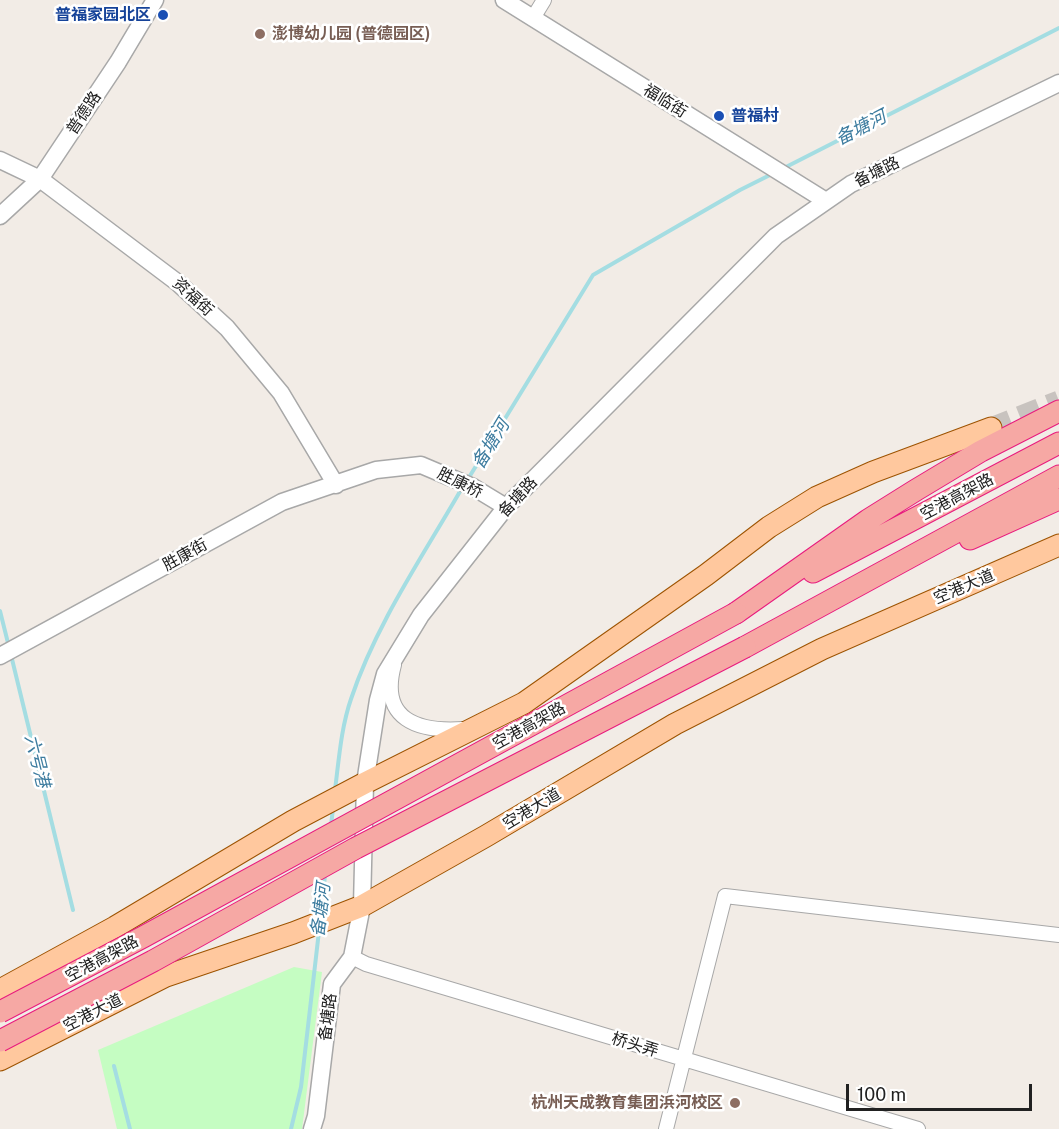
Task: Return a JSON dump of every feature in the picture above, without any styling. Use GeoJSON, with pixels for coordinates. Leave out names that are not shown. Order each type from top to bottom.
{"type":"FeatureCollection","features":[{"type":"Feature","properties":{"kind":"highway"},"geometry":{"type":"LineString","coordinates":[[736,613],[878,514],[981,451],[1059,411]]}},
{"type":"Feature","properties":{"kind":"highway","name":"空港高架路"},"geometry":{"type":"LineString","coordinates":[[0,1012],[143,937],[736,613],[1059,443]]}},
{"type":"Feature","properties":{"kind":"highway","name":"空港高架路"},"geometry":{"type":"LineString","coordinates":[[0,1041],[153,961],[356,848],[745,647],[1059,476]]}},
{"type":"Feature","properties":{"kind":"highway"},"geometry":{"type":"LineString","coordinates":[[745,647],[924,560],[1059,499]]}},
{"type":"Feature","properties":{"kind":"main road"},"geometry":{"type":"LineString","coordinates":[[0,990],[115,927],[293,821],[524,703],[706,575],[769,527],[817,497],[873,472],[990,428]]}},
{"type":"Feature","properties":{"kind":"main road","name":"空港大道"},"geometry":{"type":"LineString","coordinates":[[0,1060],[166,976],[293,933],[362,906],[486,836],[675,724],[822,649],[1059,545]]}},
{"type":"Feature","properties":{"kind":"street","name":"普德路"},"geometry":{"type":"LineString","coordinates":[[0,216],[40,179],[118,62],[155,0]]}},
{"type":"Feature","properties":{"kind":"street","name":"福临街"},"geometry":{"type":"LineString","coordinates":[[504,0],[826,201]]}},
{"type":"Feature","properties":{"kind":"street"},"geometry":{"type":"LineString","coordinates":[[533,18],[544,0]]}},
{"type":"Feature","properties":{"kind":"street","name":"备塘路"},"geometry":{"type":"LineString","coordinates":[[312,1129],[316,1116],[332,984],[352,957],[362,906],[356,788],[385,674],[421,615],[506,507],[776,236],[851,184],[1059,83]]}},
{"type":"Feature","properties":{"kind":"street","name":"资福街"},"geometry":{"type":"LineString","coordinates":[[0,160],[40,179],[178,283],[227,328],[280,393],[336,485]]}},
{"type":"Feature","properties":{"kind":"street","name":"胜康桥"},"geometry":{"type":"LineString","coordinates":[[376,470],[422,465],[473,487],[506,507]]}},
{"type":"Feature","properties":{"kind":"street","name":"胜康街"},"geometry":{"type":"LineString","coordinates":[[0,656],[282,502],[376,470]]}},
{"type":"Feature","properties":{"kind":"street"},"geometry":{"type":"LineString","coordinates":[[397,653],[392,673],[391,696],[399,713],[411,724],[427,729],[471,729]]}},
{"type":"Feature","properties":{"kind":"street"},"geometry":{"type":"LineString","coordinates":[[666,1129],[725,896],[1059,934]]}},
{"type":"Feature","properties":{"kind":"street","name":"桥头弄"},"geometry":{"type":"LineString","coordinates":[[352,957],[366,964],[918,1129]]}},
{"type":"Feature","properties":{"kind":"green space"},"geometry":{"type":"Polygon","coordinates":[[[294,967],[322,972],[302,1129],[117,1129],[98,1050],[294,967]]]}},
{"type":"Feature","properties":{"kind":"waterway","name":"备塘河"},"geometry":{"type":"LineString","coordinates":[[784,168],[1059,28]]}},
{"type":"Feature","properties":{"kind":"waterway","name":"备塘河"},"geometry":{"type":"LineString","coordinates":[[468,479],[593,275],[772,174]]}},
{"type":"Feature","properties":{"kind":"waterway","name":"备塘河"},"geometry":{"type":"LineString","coordinates":[[335,790],[345,721],[361,671],[401,591],[462,488]]}},
{"type":"Feature","properties":{"kind":"waterway","name":"六号港"},"geometry":{"type":"LineString","coordinates":[[0,611],[9,647]]}},
{"type":"Feature","properties":{"kind":"waterway","name":"六号港"},"geometry":{"type":"LineString","coordinates":[[11,655],[73,910]]}},
{"type":"Feature","properties":{"kind":"waterway","name":"备塘河"},"geometry":{"type":"LineString","coordinates":[[331,825],[333,809]]}},
{"type":"Feature","properties":{"kind":"waterway","name":"备塘河"},"geometry":{"type":"LineString","coordinates":[[321,915],[325,875]]}},
{"type":"Feature","properties":{"kind":"waterway","name":"备塘河"},"geometry":{"type":"LineString","coordinates":[[291,1129],[301,1087],[319,931]]}},
{"type":"Feature","properties":{"kind":"waterway","name":"六号港"},"geometry":{"type":"LineString","coordinates":[[114,1066],[130,1129]]}},
{"type":"Feature","properties":{"kind":"tunnel"},"geometry":{"type":"LineString","coordinates":[[991,428],[1059,401]]}},
{"type":"Feature","properties":{"kind":"place","name":"普福家园北区"},"geometry":{"type":"Point","coordinates":[163,15]}},
{"type":"Feature","properties":{"kind":"place","name":"澎博幼儿园 (普德园区)"},"geometry":{"type":"Point","coordinates":[260,34]}},
{"type":"Feature","properties":{"kind":"place","name":"普福村"},"geometry":{"type":"Point","coordinates":[719,116]}},
{"type":"Feature","properties":{"kind":"place","name":"杭州天成教育集团浜河校区"},"geometry":{"type":"Point","coordinates":[735,1103]}}]}
